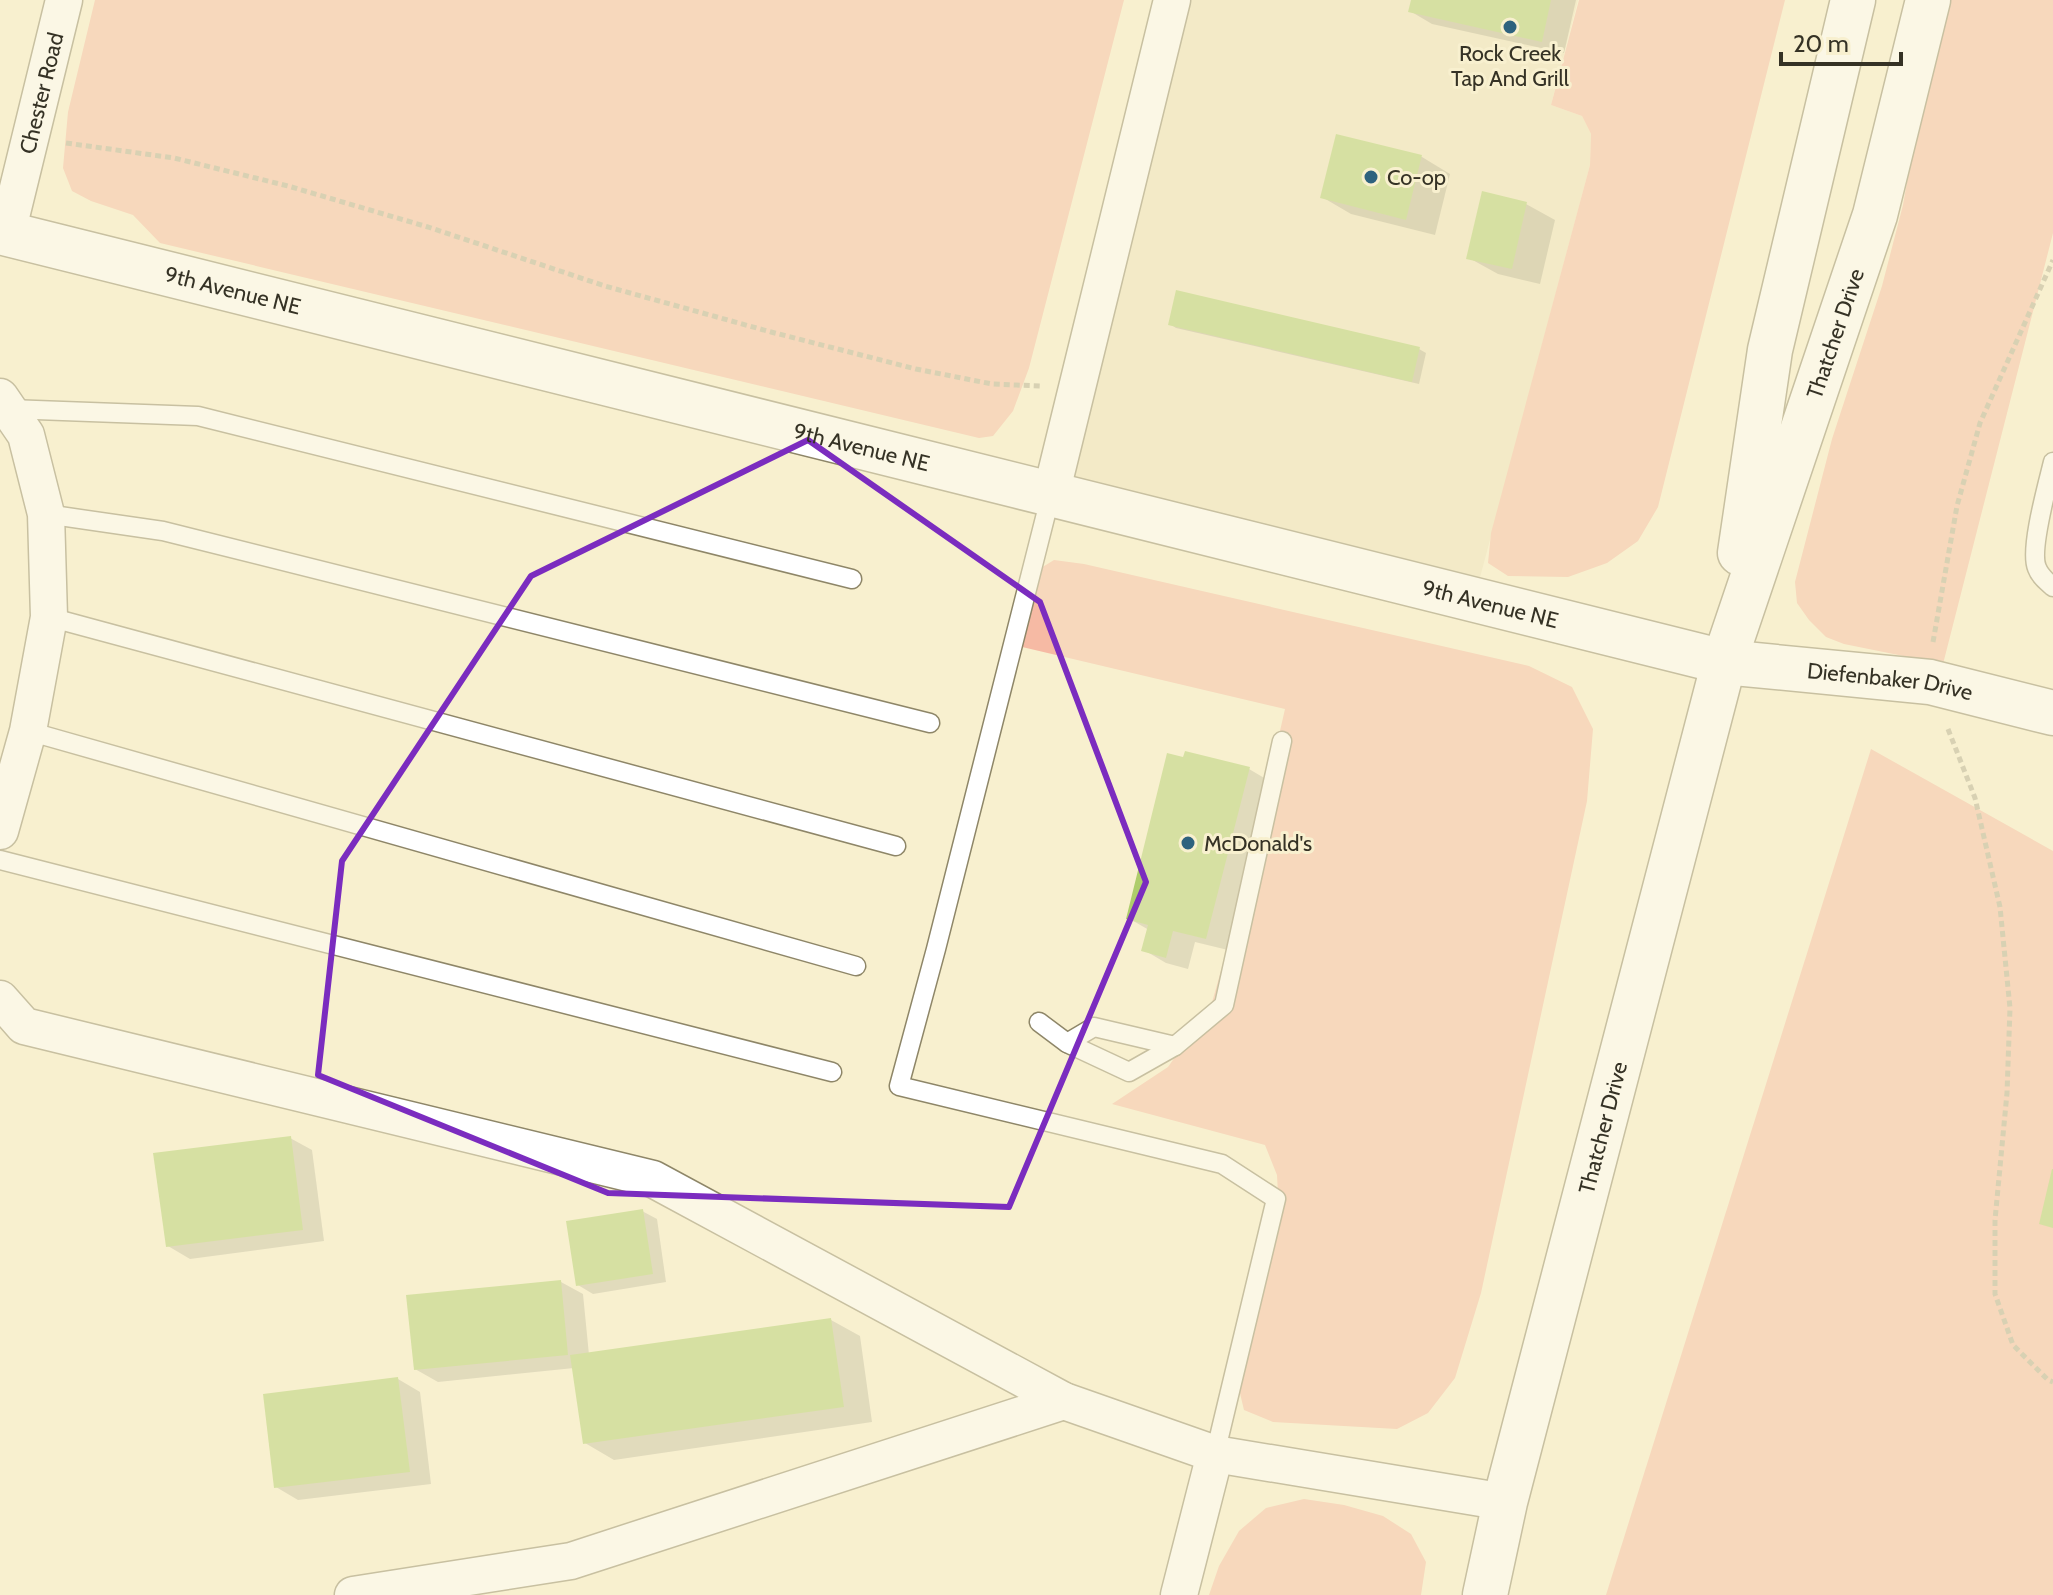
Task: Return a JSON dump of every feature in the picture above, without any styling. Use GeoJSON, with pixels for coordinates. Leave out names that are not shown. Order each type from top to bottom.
{"type":"FeatureCollection","features":[{"type":"Feature","properties":{"kind":"main road","name":"Thatcher Drive"},"geometry":{"type":"LineString","coordinates":[[1724,662],[1770,350],[1853,0]]}},
{"type":"Feature","properties":{"kind":"main road","name":"Thatcher Drive"},"geometry":{"type":"LineString","coordinates":[[1485,1595],[1505,1502],[1724,662],[1875,215],[1928,0]]}},
{"type":"Feature","properties":{"kind":"main road","name":"9th Avenue NE"},"geometry":{"type":"LineString","coordinates":[[4,232],[1724,662]]}},
{"type":"Feature","properties":{"kind":"main road","name":"Diefenbaker Drive"},"geometry":{"type":"LineString","coordinates":[[1724,662],[1930,682],[2053,713]]}},
{"type":"Feature","properties":{"kind":"street","name":"Chester Road"},"geometry":{"type":"LineString","coordinates":[[4,232],[64,0]]}},
{"type":"Feature","properties":{"kind":"street"},"geometry":{"type":"LineString","coordinates":[[1051,494],[1172,0]]}},
{"type":"Feature","properties":{"kind":"street"},"geometry":{"type":"LineString","coordinates":[[0,831],[28,731],[49,617],[46,514],[26,435],[4,403]]}},
{"type":"Feature","properties":{"kind":"street"},"geometry":{"type":"LineString","coordinates":[[0,999],[24,1026],[653,1179],[1064,1401],[1215,1454],[1505,1502]]}},
{"type":"Feature","properties":{"kind":"street"},"geometry":{"type":"LineString","coordinates":[[353,1595],[571,1561],[1064,1401]]}},
{"type":"Feature","properties":{"kind":"street"},"geometry":{"type":"LineString","coordinates":[[1179,1595],[1215,1454]]}},
{"type":"Feature","properties":{"kind":"lane"},"geometry":{"type":"LineString","coordinates":[[4,403],[198,416],[852,579]]}},
{"type":"Feature","properties":{"kind":"lane"},"geometry":{"type":"LineString","coordinates":[[2053,462],[2038,529],[2035,565],[2043,579],[2053,587]]}},
{"type":"Feature","properties":{"kind":"lane"},"geometry":{"type":"LineString","coordinates":[[1051,494],[899,1086],[1222,1164],[1276,1199],[1215,1454]]}},
{"type":"Feature","properties":{"kind":"lane"},"geometry":{"type":"LineString","coordinates":[[46,514],[163,531],[930,723]]}},
{"type":"Feature","properties":{"kind":"lane"},"geometry":{"type":"LineString","coordinates":[[49,617],[896,846]]}},
{"type":"Feature","properties":{"kind":"lane"},"geometry":{"type":"LineString","coordinates":[[28,731],[856,966]]}},
{"type":"Feature","properties":{"kind":"lane"},"geometry":{"type":"LineString","coordinates":[[1039,1022],[1067,1043],[1129,1072],[1175,1046],[1224,1005],[1282,741]]}},
{"type":"Feature","properties":{"kind":"lane"},"geometry":{"type":"LineString","coordinates":[[0,860],[832,1072]]}},
{"type":"Feature","properties":{"kind":"lane"},"geometry":{"type":"LineString","coordinates":[[1067,1043],[1094,1027],[1175,1046]]}},
{"type":"Feature","properties":{"kind":"path"},"geometry":{"type":"LineString","coordinates":[[31,136],[174,158],[288,186],[428,227],[605,286],[916,369],[992,384],[1077,388]]}},
{"type":"Feature","properties":{"kind":"path"},"geometry":{"type":"LineString","coordinates":[[2053,260],[1980,423],[1957,506],[1933,641],[1930,682],[1975,798],[2000,907],[2010,1008],[2007,1093],[1995,1220],[1995,1294],[2013,1345],[2053,1382]]}},
{"type":"Feature","properties":{"kind":"highlighted area"},"geometry":{"type":"Polygon","coordinates":[[[808,440],[1040,602],[1146,882],[1009,1207],[608,1193],[318,1075],[342,861],[531,576],[808,440]]]}},
{"type":"Feature","properties":{"kind":"shaded area"},"geometry":{"type":"Polygon","coordinates":[[[95,0],[1124,0],[1029,368],[1013,411],[993,436],[979,438],[160,243],[133,215],[72,191],[63,168],[68,112],[95,0]]]}},
{"type":"Feature","properties":{"kind":"shaded area"},"geometry":{"type":"Polygon","coordinates":[[[1172,0],[1578,0],[1551,105],[1582,116],[1591,134],[1590,165],[1474,600],[1051,494],[1172,0]]]}},
{"type":"Feature","properties":{"kind":"shaded area"},"geometry":{"type":"Polygon","coordinates":[[[1579,0],[1785,0],[1658,507],[1638,541],[1607,563],[1568,577],[1508,576],[1488,563],[1491,533],[1590,165],[1591,134],[1582,116],[1551,105],[1579,0]]]}},
{"type":"Feature","properties":{"kind":"shaded area"},"geometry":{"type":"Polygon","coordinates":[[[1939,0],[2053,0],[2053,233],[1943,664],[1844,644],[1826,637],[1797,603],[1795,582],[1832,439],[1882,286],[1903,205],[1939,0]]]}},
{"type":"Feature","properties":{"kind":"shaded area"},"geometry":{"type":"Polygon","coordinates":[[[1054,560],[1084,564],[1529,666],[1572,687],[1593,729],[1587,801],[1481,1293],[1455,1378],[1428,1413],[1397,1429],[1273,1422],[1244,1410],[1238,1385],[1279,1213],[1277,1175],[1265,1145],[1112,1104],[1168,1067],[1211,1006],[1243,893],[1285,709],[1018,646],[1041,568],[1054,560]]]}},
{"type":"Feature","properties":{"kind":"shaded area"},"geometry":{"type":"Polygon","coordinates":[[[1871,749],[2053,851],[2053,1595],[1606,1595],[1871,749]]]}},
{"type":"Feature","properties":{"kind":"shaded area"},"geometry":{"type":"Polygon","coordinates":[[[1304,1499],[1344,1505],[1383,1516],[1411,1534],[1426,1562],[1421,1595],[1209,1595],[1219,1566],[1239,1531],[1266,1508],[1304,1499]]]}},
{"type":"Feature","properties":{"kind":"building","name":"Rock Creek Tap And Grill"},"geometry":{"type":"Polygon","coordinates":[[[1411,0],[1551,0],[1542,42],[1408,12],[1411,0]]]}},
{"type":"Feature","properties":{"kind":"building","name":"Co-op"},"geometry":{"type":"Polygon","coordinates":[[[1336,134],[1422,155],[1406,220],[1320,198],[1336,134]]]}},
{"type":"Feature","properties":{"kind":"building"},"geometry":{"type":"Polygon","coordinates":[[[1482,191],[1527,202],[1512,269],[1466,259],[1482,191]]]}},
{"type":"Feature","properties":{"kind":"building"},"geometry":{"type":"Polygon","coordinates":[[[1176,290],[1420,347],[1412,382],[1168,325],[1176,290]]]}},
{"type":"Feature","properties":{"kind":"building","name":"McDonald's"},"geometry":{"type":"Polygon","coordinates":[[[1185,751],[1250,767],[1206,939],[1173,931],[1166,958],[1141,951],[1148,925],[1126,919],[1167,753],[1183,757],[1185,751]]]}},
{"type":"Feature","properties":{"kind":"building"},"geometry":{"type":"Polygon","coordinates":[[[291,1136],[303,1230],[166,1247],[153,1153],[291,1136]]]}},
{"type":"Feature","properties":{"kind":"building"},"geometry":{"type":"Polygon","coordinates":[[[2053,1169],[2053,1228],[2039,1224],[2053,1169]]]}},
{"type":"Feature","properties":{"kind":"building"},"geometry":{"type":"Polygon","coordinates":[[[643,1209],[653,1274],[576,1286],[566,1221],[643,1209]]]}},
{"type":"Feature","properties":{"kind":"building"},"geometry":{"type":"Polygon","coordinates":[[[561,1280],[568,1355],[414,1370],[406,1295],[561,1280]]]}},
{"type":"Feature","properties":{"kind":"building"},"geometry":{"type":"Polygon","coordinates":[[[831,1318],[844,1407],[583,1444],[570,1355],[831,1318]]]}},
{"type":"Feature","properties":{"kind":"building"},"geometry":{"type":"Polygon","coordinates":[[[398,1377],[410,1472],[274,1488],[263,1394],[398,1377]]]}},
{"type":"Feature","properties":{"kind":"place","name":"Rock Creek Tap And Grill"},"geometry":{"type":"Point","coordinates":[1510,27]}},
{"type":"Feature","properties":{"kind":"place","name":"Co-op"},"geometry":{"type":"Point","coordinates":[1371,177]}},
{"type":"Feature","properties":{"kind":"place","name":"McDonald's"},"geometry":{"type":"Point","coordinates":[1188,843]}}]}
